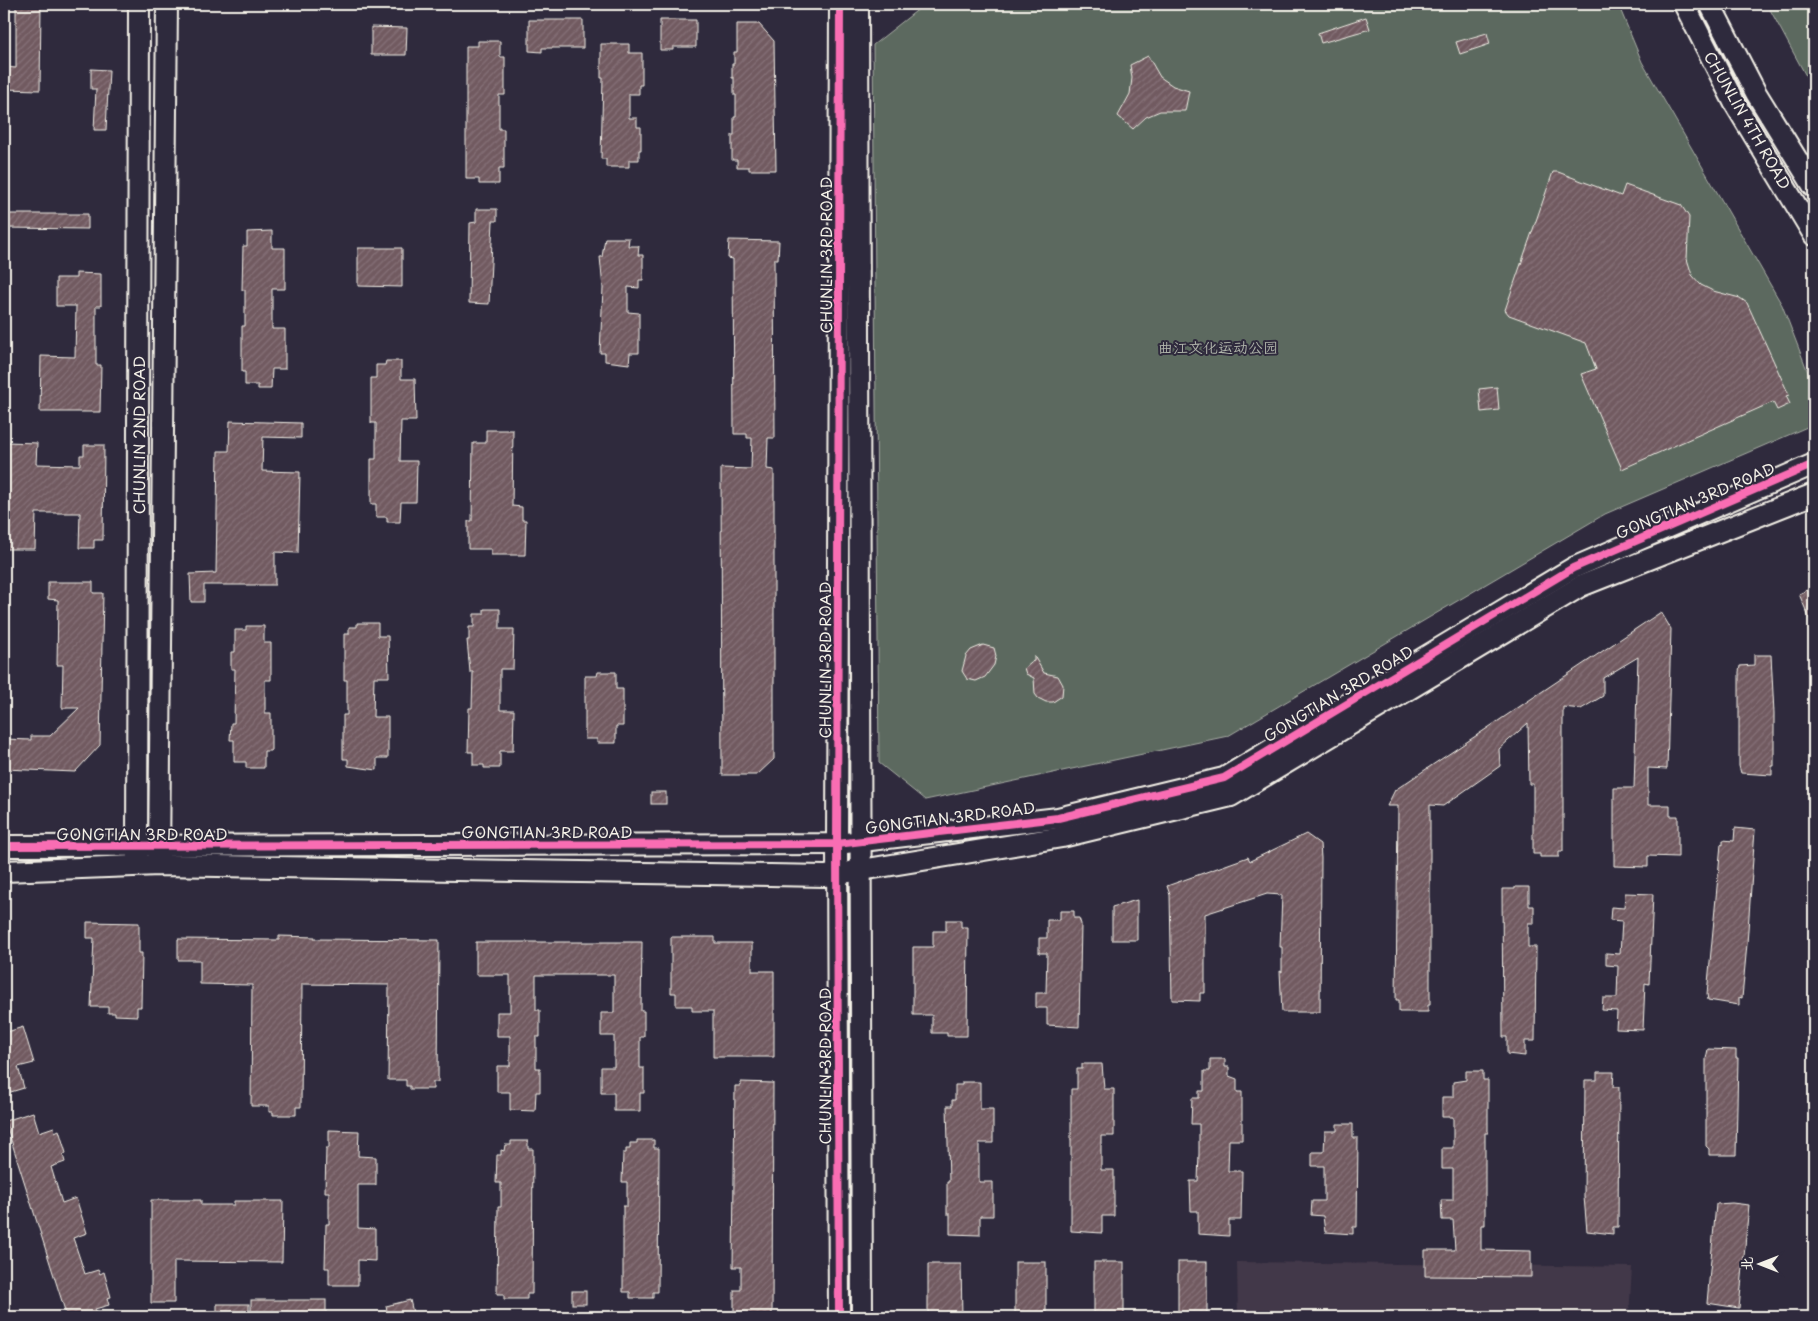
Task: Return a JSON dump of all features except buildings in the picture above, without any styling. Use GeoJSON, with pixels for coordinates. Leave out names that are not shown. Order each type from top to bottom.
{"type":"FeatureCollection","features":[{"type":"Feature","properties":{"kind":"street","name":"CHUNLIN 2ND ROAD"},"geometry":{"type":"LineString","coordinates":[[137,856],[138,4]]}},
{"type":"Feature","properties":{"kind":"street","name":"CHUNLIN 2ND ROAD"},"geometry":{"type":"LineString","coordinates":[[159,856],[167,4]]}},
{"type":"Feature","properties":{"kind":"street","name":"CHUNLIN 3RD ROAD"},"geometry":{"type":"LineString","coordinates":[[839,1317],[837,844],[840,4]]}},
{"type":"Feature","properties":{"kind":"street"},"geometry":{"type":"LineString","coordinates":[[858,4],[859,842],[862,1317]]}},
{"type":"Feature","properties":{"kind":"street","name":"CHUNLIN 4TH ROAD"},"geometry":{"type":"LineString","coordinates":[[1684,4],[1735,104],[1814,235]]}},
{"type":"Feature","properties":{"kind":"street","name":"CHUNLIN 4TH ROAD"},"geometry":{"type":"LineString","coordinates":[[1710,4],[1756,93],[1814,187]]}},
{"type":"Feature","properties":{"kind":"street","name":"GONGTIAN 3RD ROAD"},"geometry":{"type":"LineString","coordinates":[[4,846],[159,856],[837,844],[1058,818],[1224,778],[1573,568],[1814,464]]}},
{"type":"Feature","properties":{"kind":"street","name":"GONGTIAN 3RD ROAD"},"geometry":{"type":"LineString","coordinates":[[159,856],[837,875],[1062,837],[1231,796],[1581,586],[1814,494]]}},
{"type":"Feature","properties":{"kind":"street","name":"GONGTIAN 3RD ROAD"},"geometry":{"type":"LineString","coordinates":[[4,871],[137,856]]}},
{"type":"Feature","properties":{"kind":"shaded area"},"geometry":{"type":"Polygon","coordinates":[[[1237,1262],[1632,1267],[1629,1317],[1238,1317],[1237,1262]]]}},
{"type":"Feature","properties":{"kind":"green space","name":"曲江文化运动公园"},"geometry":{"type":"Polygon","coordinates":[[[925,4],[1618,4],[1642,62],[1782,305],[1814,388],[1814,424],[1605,514],[1228,736],[925,800],[879,763],[873,45],[925,4]]]}},
{"type":"Feature","properties":{"kind":"green space"},"geometry":{"type":"Polygon","coordinates":[[[1767,4],[1814,4],[1814,91],[1812,87],[1767,4]]]}},
{"type":"Feature","properties":{"kind":"cycle path"},"geometry":{"type":"LineString","coordinates":[[839,1317],[837,844],[840,4]]}},
{"type":"Feature","properties":{"kind":"cycle path"},"geometry":{"type":"LineString","coordinates":[[4,846],[837,844],[1058,818],[1224,778],[1573,568],[1814,464]]}}]}
